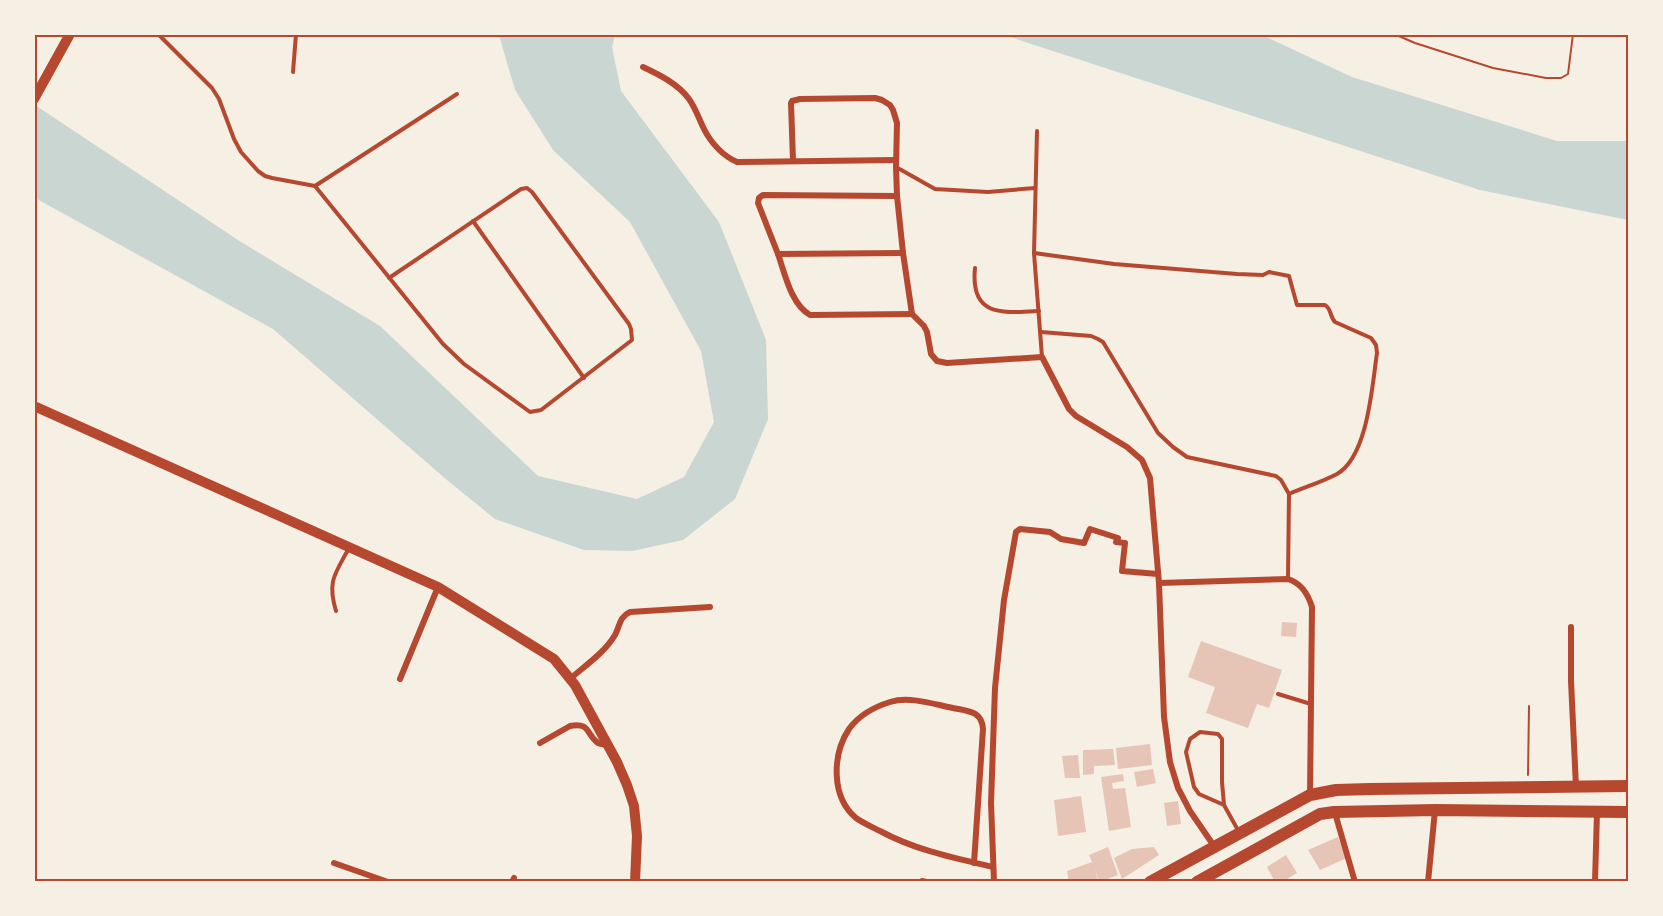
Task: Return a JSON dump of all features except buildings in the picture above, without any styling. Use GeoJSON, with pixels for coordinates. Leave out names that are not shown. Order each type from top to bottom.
{"type":"FeatureCollection","features":[{"type":"Feature","properties":{"kind":"highway"},"geometry":{"type":"LineString","coordinates":[[1150,882],[1310,795],[1336,790],[1370,789],[1629,786]]}},
{"type":"Feature","properties":{"kind":"highway"},"geometry":{"type":"LineString","coordinates":[[1197,882],[1320,814],[1435,810],[1629,812]]}},
{"type":"Feature","properties":{"kind":"main road"},"geometry":{"type":"LineString","coordinates":[[34,99],[70,34]]}},
{"type":"Feature","properties":{"kind":"main road"},"geometry":{"type":"LineString","coordinates":[[34,406],[438,588],[554,659],[571,678],[627,785],[634,806],[637,837],[635,882]]}},
{"type":"Feature","properties":{"kind":"street"},"geometry":{"type":"LineString","coordinates":[[643,67],[668,79],[688,97],[705,130],[728,158],[737,162],[896,163]]}},
{"type":"Feature","properties":{"kind":"street"},"geometry":{"type":"LineString","coordinates":[[792,161],[792,101],[875,98],[882,100],[893,110],[897,123],[897,196],[912,314],[927,332],[931,354],[937,361],[947,363],[1042,357],[1069,409],[1076,416],[1127,447],[1142,460],[1150,478],[1159,583],[1164,717],[1170,762],[1178,788],[1190,811],[1215,846]]}},
{"type":"Feature","properties":{"kind":"street"},"geometry":{"type":"LineString","coordinates":[[897,196],[763,195],[759,198],[758,203],[795,298],[805,312],[810,315],[912,314]]}},
{"type":"Feature","properties":{"kind":"street"},"geometry":{"type":"LineString","coordinates":[[778,254],[903,254]]}},
{"type":"Feature","properties":{"kind":"street"},"geometry":{"type":"LineString","coordinates":[[994,882],[991,803],[995,688],[1004,600],[1015,535],[1020,530],[1050,532],[1061,539],[1084,543],[1090,529],[1118,538],[1116,542],[1125,543],[1122,571],[1158,574]]}},
{"type":"Feature","properties":{"kind":"street"},"geometry":{"type":"LineString","coordinates":[[1159,583],[1287,579],[1296,582],[1309,597],[1312,607],[1310,795]]}},
{"type":"Feature","properties":{"kind":"street"},"geometry":{"type":"LineString","coordinates":[[400,680],[438,588]]}},
{"type":"Feature","properties":{"kind":"street"},"geometry":{"type":"LineString","coordinates":[[571,678],[606,647],[616,634],[625,614],[710,607]]}},
{"type":"Feature","properties":{"kind":"street"},"geometry":{"type":"LineString","coordinates":[[1571,627],[1576,787]]}},
{"type":"Feature","properties":{"kind":"street"},"geometry":{"type":"LineString","coordinates":[[974,863],[981,719],[954,708],[905,699],[892,701],[864,714],[849,729],[840,750],[837,776],[841,799],[846,807],[856,818],[896,840],[938,854],[974,863],[993,867]]}},
{"type":"Feature","properties":{"kind":"street"},"geometry":{"type":"LineString","coordinates":[[540,743],[575,725],[586,728],[599,743],[608,746]]}},
{"type":"Feature","properties":{"kind":"street"},"geometry":{"type":"LineString","coordinates":[[1428,882],[1435,810]]}},
{"type":"Feature","properties":{"kind":"street"},"geometry":{"type":"LineString","coordinates":[[1595,882],[1597,811]]}},
{"type":"Feature","properties":{"kind":"street"},"geometry":{"type":"LineString","coordinates":[[1334,812],[1355,882]]}},
{"type":"Feature","properties":{"kind":"street"},"geometry":{"type":"LineString","coordinates":[[334,863],[388,882]]}},
{"type":"Feature","properties":{"kind":"lane"},"geometry":{"type":"LineString","coordinates":[[158,34],[212,88],[219,99],[241,152],[258,171],[272,178],[315,186],[389,278],[443,344],[464,364],[530,412],[542,410],[632,340],[632,329],[629,324],[527,188],[521,189],[389,278]]}},
{"type":"Feature","properties":{"kind":"lane"},"geometry":{"type":"LineString","coordinates":[[293,72],[296,34]]}},
{"type":"Feature","properties":{"kind":"lane"},"geometry":{"type":"LineString","coordinates":[[315,186],[457,94]]}},
{"type":"Feature","properties":{"kind":"lane"},"geometry":{"type":"LineString","coordinates":[[1037,131],[1034,253],[1042,357]]}},
{"type":"Feature","properties":{"kind":"lane"},"geometry":{"type":"LineString","coordinates":[[896,163],[935,189],[988,192],[1035,188]]}},
{"type":"Feature","properties":{"kind":"lane"},"geometry":{"type":"LineString","coordinates":[[473,221],[584,378]]}},
{"type":"Feature","properties":{"kind":"lane"},"geometry":{"type":"LineString","coordinates":[[1034,253],[1114,264],[1237,274],[1263,275],[1269,272],[1289,276],[1297,305],[1325,304],[1335,322],[1371,338],[1376,345],[1377,353],[1363,438],[1351,461],[1338,473],[1289,494]]}},
{"type":"Feature","properties":{"kind":"lane"},"geometry":{"type":"LineString","coordinates":[[975,268],[976,294],[988,307],[1006,313],[1039,311]]}},
{"type":"Feature","properties":{"kind":"lane"},"geometry":{"type":"LineString","coordinates":[[1041,332],[1091,336],[1103,342],[1158,433],[1187,457],[1276,476],[1281,480],[1289,494],[1287,579]]}},
{"type":"Feature","properties":{"kind":"lane"},"geometry":{"type":"LineString","coordinates":[[336,611],[332,596],[332,579],[349,547]]}},
{"type":"Feature","properties":{"kind":"lane"},"geometry":{"type":"LineString","coordinates":[[1278,694],[1312,705]]}},
{"type":"Feature","properties":{"kind":"lane"},"geometry":{"type":"LineString","coordinates":[[1224,805],[1199,794],[1194,787],[1186,752],[1190,739],[1200,732],[1218,734],[1222,739],[1224,805],[1239,833]]}},
{"type":"Feature","properties":{"kind":"lane"},"geometry":{"type":"LineString","coordinates":[[918,882],[922,880],[931,882]]}},
{"type":"Feature","properties":{"kind":"path"},"geometry":{"type":"LineString","coordinates":[[1394,34],[1493,68],[1546,78],[1561,78],[1568,74],[1573,34]]}},
{"type":"Feature","properties":{"kind":"path"},"geometry":{"type":"LineString","coordinates":[[1528,787],[1529,706]]}},
{"type":"Feature","properties":{"kind":"shaded area"},"geometry":{"type":"Polygon","coordinates":[[[499,35],[615,35],[612,47],[621,91],[719,222],[766,340],[768,419],[735,499],[683,540],[632,551],[584,550],[495,519],[273,329],[35,198],[35,105],[241,242],[380,326],[538,476],[637,499],[684,477],[714,422],[701,351],[630,222],[553,150],[515,90],[499,35]]]}},
{"type":"Feature","properties":{"kind":"shaded area"},"geometry":{"type":"Polygon","coordinates":[[[1004,35],[1262,35],[1352,77],[1557,141],[1628,141],[1628,220],[1480,190],[1004,35]]]}}]}
